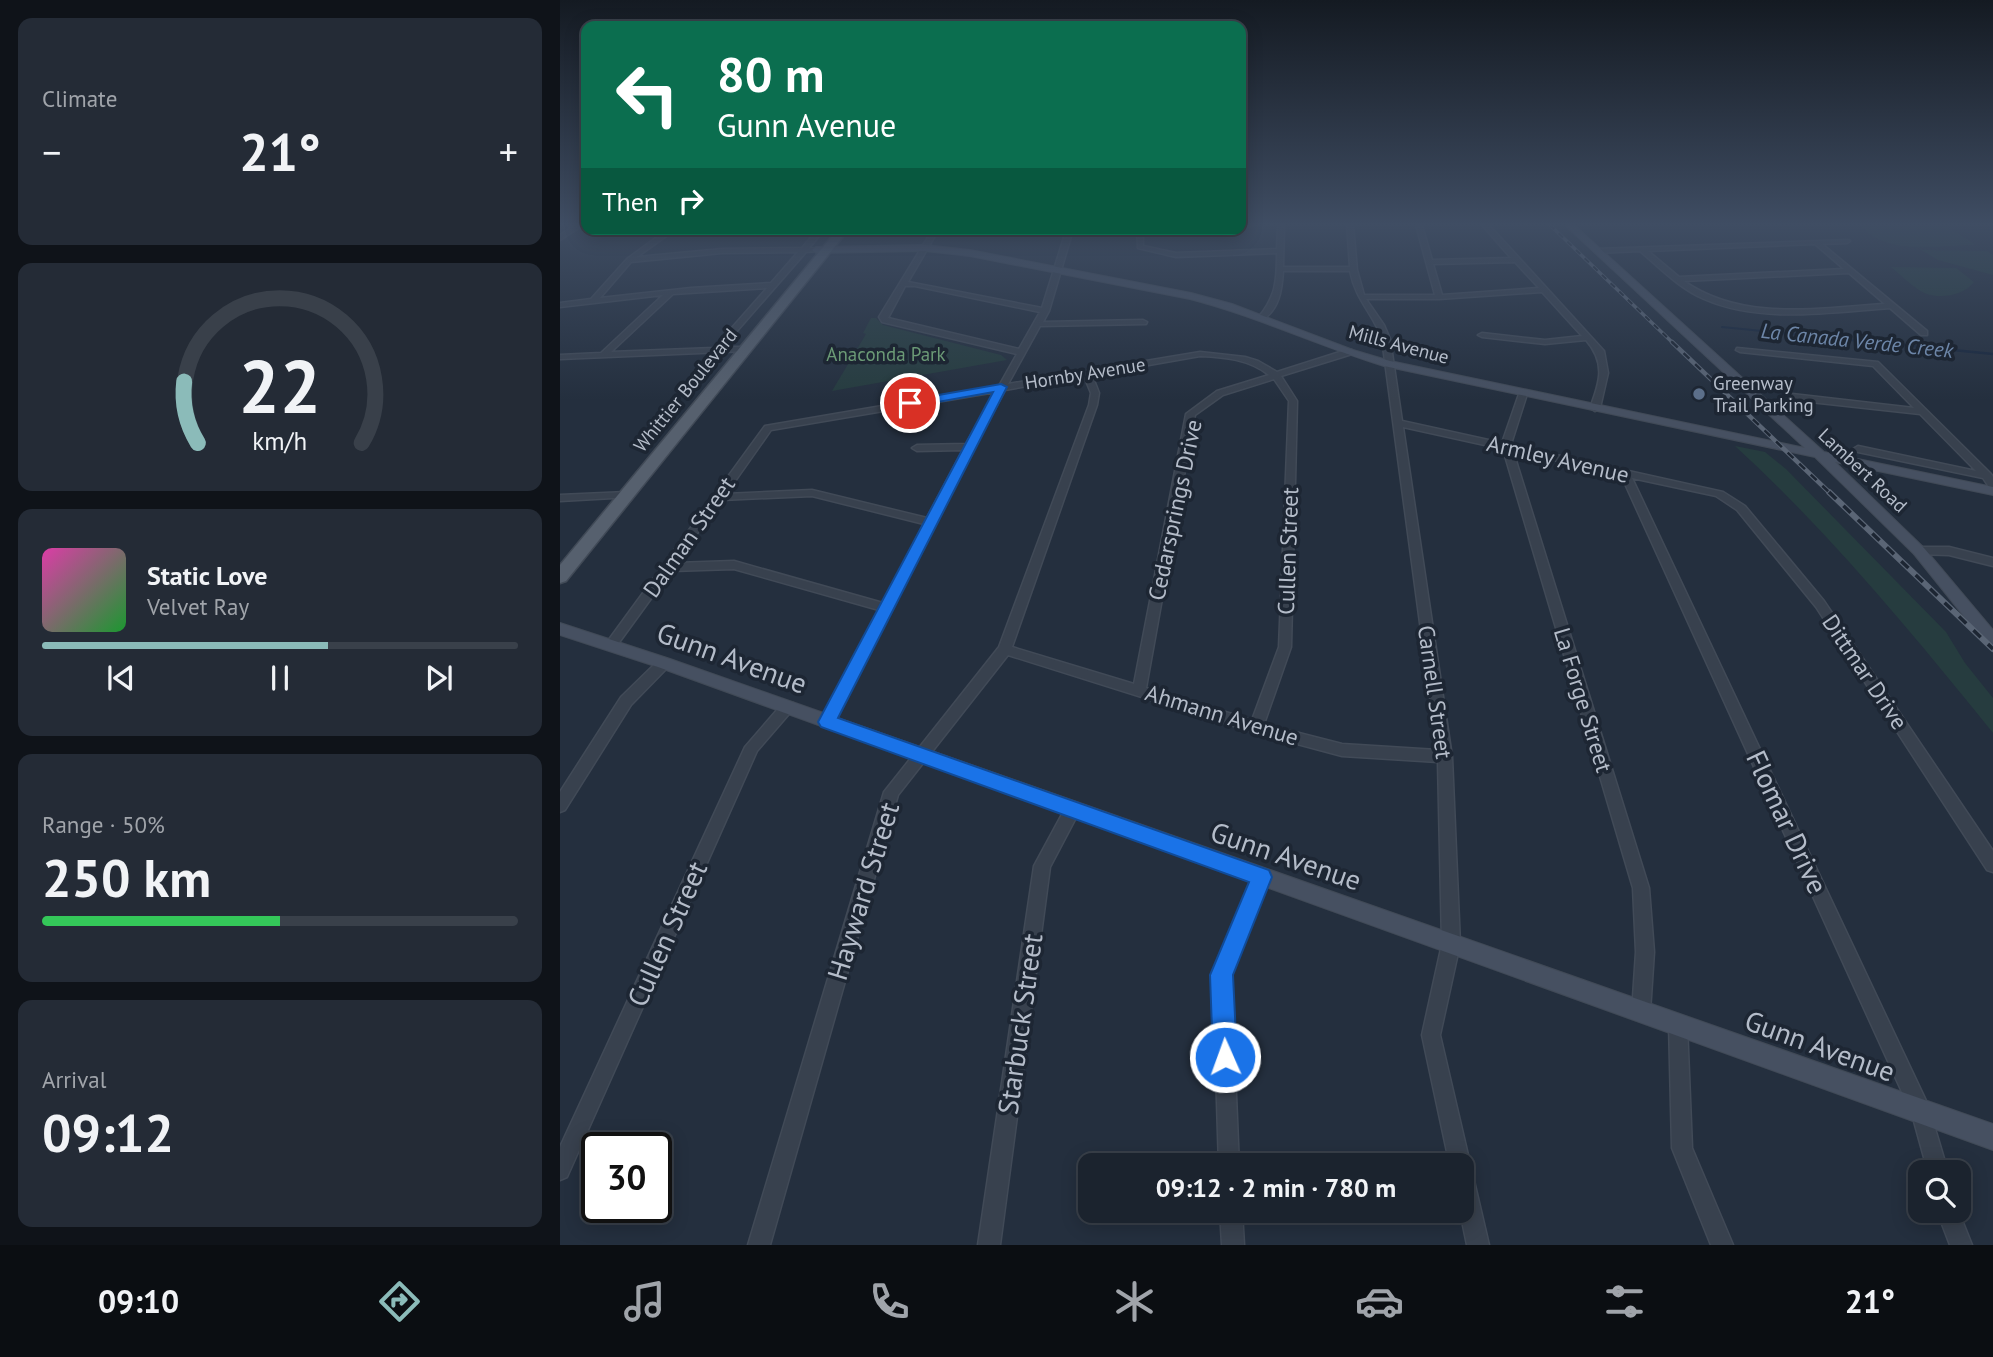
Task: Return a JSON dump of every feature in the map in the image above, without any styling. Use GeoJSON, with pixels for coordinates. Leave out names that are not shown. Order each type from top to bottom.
{"type":"FeatureCollection","features":[{"type":"Feature","properties":{"kind":"main road","name":"Whittier Boulevard"},"geometry":{"type":"LineString","coordinates":[[560,577],[619,495],[731,350],[787,283]]}},
{"type":"Feature","properties":{"kind":"main road","name":"Whittier Boulevard"},"geometry":{"type":"LineString","coordinates":[[560,557],[619,495]]}},
{"type":"Feature","properties":{"kind":"street"},"geometry":{"type":"LineString","coordinates":[[593,302],[609,283]]}},
{"type":"Feature","properties":{"kind":"street"},"geometry":{"type":"LineString","coordinates":[[827,722],[969,447],[1020,352],[1045,312],[1053,283]]}},
{"type":"Feature","properties":{"kind":"street","name":"Mills Avenue"},"geometry":{"type":"LineString","coordinates":[[1125,283],[1191,296],[1262,318],[1349,352],[1388,364],[1820,455],[1991,484]]}},
{"type":"Feature","properties":{"kind":"street"},"geometry":{"type":"LineString","coordinates":[[1262,318],[1274,308],[1278,283]]}},
{"type":"Feature","properties":{"kind":"street","name":"Carnell Street"},"geometry":{"type":"LineString","coordinates":[[1357,283],[1361,297],[1380,321],[1388,364],[1445,757],[1451,944],[1432,1035],[1458,1153]]}},
{"type":"Feature","properties":{"kind":"street"},"geometry":{"type":"LineString","coordinates":[[1435,283],[1438,296]]}},
{"type":"Feature","properties":{"kind":"street"},"geometry":{"type":"LineString","coordinates":[[1538,283],[1600,351],[1605,363],[1605,382],[1595,408]]}},
{"type":"Feature","properties":{"kind":"street","name":"Lambert Road"},"geometry":{"type":"LineString","coordinates":[[1632,283],[1820,455],[1919,551],[1993,641]]}},
{"type":"Feature","properties":{"kind":"street"},"geometry":{"type":"LineString","coordinates":[[1685,283],[1695,292],[1725,304],[1767,310],[1890,306]]}},
{"type":"Feature","properties":{"kind":"street"},"geometry":{"type":"LineString","coordinates":[[1863,283],[1924,333]]}},
{"type":"Feature","properties":{"kind":"street"},"geometry":{"type":"LineString","coordinates":[[1020,352],[885,320],[883,317],[903,284],[915,284],[1045,312]]}},
{"type":"Feature","properties":{"kind":"street"},"geometry":{"type":"LineString","coordinates":[[560,305],[671,292],[775,285]]}},
{"type":"Feature","properties":{"kind":"street","name":"Whittier Boulevard"},"geometry":{"type":"LineString","coordinates":[[731,350],[775,285]]}},
{"type":"Feature","properties":{"kind":"street"},"geometry":{"type":"LineString","coordinates":[[1361,297],[1544,290]]}},
{"type":"Feature","properties":{"kind":"street"},"geometry":{"type":"LineString","coordinates":[[603,355],[671,292]]}},
{"type":"Feature","properties":{"kind":"street"},"geometry":{"type":"LineString","coordinates":[[1037,324],[1129,324],[1143,321]]}},
{"type":"Feature","properties":{"kind":"street"},"geometry":{"type":"LineString","coordinates":[[1482,335],[1545,342],[1587,338]]}},
{"type":"Feature","properties":{"kind":"street"},"geometry":{"type":"LineString","coordinates":[[560,357],[731,350]]}},
{"type":"Feature","properties":{"kind":"street"},"geometry":{"type":"LineString","coordinates":[[1740,350],[1875,363],[1991,484]]}},
{"type":"Feature","properties":{"kind":"street","name":"Cedarsprings Drive"},"geometry":{"type":"LineString","coordinates":[[1139,690],[1191,414],[1220,393],[1349,352]]}},
{"type":"Feature","properties":{"kind":"street","name":"Hornby Avenue"},"geometry":{"type":"LineString","coordinates":[[768,428],[1200,354],[1229,354],[1251,359],[1275,375]]}},
{"type":"Feature","properties":{"kind":"street","name":"Hayward Street"},"geometry":{"type":"LineString","coordinates":[[758,1245],[891,792],[1004,649],[1093,405],[1095,393],[1087,373]]}},
{"type":"Feature","properties":{"kind":"street","name":"Cullen Street"},"geometry":{"type":"LineString","coordinates":[[1256,727],[1284,647],[1293,414],[1289,390],[1275,375]]}},
{"type":"Feature","properties":{"kind":"street","name":"La Forge Street"},"geometry":{"type":"LineString","coordinates":[[1523,394],[1512,424],[1508,447],[1510,464],[1641,888],[1645,952],[1641,1012]]}},
{"type":"Feature","properties":{"kind":"street"},"geometry":{"type":"LineString","coordinates":[[1792,397],[1923,412]]}},
{"type":"Feature","properties":{"kind":"street","name":"Armley Avenue"},"geometry":{"type":"LineString","coordinates":[[1397,424],[1719,494]]}},
{"type":"Feature","properties":{"kind":"street","name":"Dalman Street"},"geometry":{"type":"LineString","coordinates":[[611,645],[768,428]]}},
{"type":"Feature","properties":{"kind":"street"},"geometry":{"type":"LineString","coordinates":[[917,448],[969,447]]}},
{"type":"Feature","properties":{"kind":"street"},"geometry":{"type":"LineString","coordinates":[[1858,449],[1991,484]]}},
{"type":"Feature","properties":{"kind":"street","name":"Flomar Drive"},"geometry":{"type":"LineString","coordinates":[[1626,475],[1921,1112],[1935,1160]]}},
{"type":"Feature","properties":{"kind":"street"},"geometry":{"type":"LineString","coordinates":[[718,498],[813,493],[930,522]]}},
{"type":"Feature","properties":{"kind":"street","name":"Dittmar Drive"},"geometry":{"type":"LineString","coordinates":[[1719,494],[1741,508],[1820,604],[1993,865]]}},
{"type":"Feature","properties":{"kind":"street"},"geometry":{"type":"LineString","coordinates":[[560,498],[619,495]]}},
{"type":"Feature","properties":{"kind":"street"},"geometry":{"type":"LineString","coordinates":[[1919,551],[1949,551],[1993,562]]}},
{"type":"Feature","properties":{"kind":"street"},"geometry":{"type":"LineString","coordinates":[[670,567],[734,565],[887,608]]}},
{"type":"Feature","properties":{"kind":"street","name":"Gunn Avenue"},"geometry":{"type":"LineString","coordinates":[[560,629],[664,663],[1993,1137]]}},
{"type":"Feature","properties":{"kind":"street","name":"Ahmann Avenue"},"geometry":{"type":"LineString","coordinates":[[1004,649],[1256,727],[1342,750],[1445,757]]}},
{"type":"Feature","properties":{"kind":"street"},"geometry":{"type":"LineString","coordinates":[[560,805],[626,701],[664,663]]}},
{"type":"Feature","properties":{"kind":"street","name":"Cullen Street"},"geometry":{"type":"LineString","coordinates":[[560,1170],[752,747],[788,707]]}},
{"type":"Feature","properties":{"kind":"street","name":"Starbuck Street"},"geometry":{"type":"LineString","coordinates":[[989,1245],[1042,866],[1072,810]]}},
{"type":"Feature","properties":{"kind":"street"},"geometry":{"type":"LineString","coordinates":[[1229,1153],[1222,975],[1262,877]]}},
{"type":"Feature","properties":{"kind":"street"},"geometry":{"type":"LineString","coordinates":[[1678,1024],[1682,1148],[1722,1245]]}},
{"type":"Feature","properties":{"kind":"street"},"geometry":{"type":"LineString","coordinates":[[1232,1223],[1233,1245]]}},
{"type":"Feature","properties":{"kind":"street","name":"Carnell Street"},"geometry":{"type":"LineString","coordinates":[[1473,1223],[1478,1245]]}},
{"type":"Feature","properties":{"kind":"street"},"geometry":{"type":"LineString","coordinates":[[1953,1223],[1961,1245]]}},
{"type":"Feature","properties":{"kind":"green space"},"geometry":{"type":"Polygon","coordinates":[[[1911,283],[1973,283],[1959,293],[1946,296],[1927,294],[1911,283]]]}},
{"type":"Feature","properties":{"kind":"green space","name":"Anaconda Park"},"geometry":{"type":"Polygon","coordinates":[[[871,318],[876,318],[883,325],[1001,355],[1007,360],[832,391],[866,334],[863,333],[871,318]]]}},
{"type":"Feature","properties":{"kind":"green space"},"geometry":{"type":"Polygon","coordinates":[[[1735,446],[1765,452],[1786,469],[1946,632],[1965,663],[1993,698],[1993,733],[1837,549],[1735,446]]]}},
{"type":"Feature","properties":{"kind":"waterway","name":"La Canada Verde Creek"},"geometry":{"type":"LineString","coordinates":[[1722,327],[1890,344]]}},
{"type":"Feature","properties":{"kind":"waterway","name":"La Canada Verde Creek"},"geometry":{"type":"LineString","coordinates":[[1873,342],[1993,354]]}},
{"type":"Feature","properties":{"kind":"railway"},"geometry":{"type":"LineString","coordinates":[[1611,283],[1674,344]]}},
{"type":"Feature","properties":{"kind":"railway"},"geometry":{"type":"LineString","coordinates":[[1672,342],[1831,494]]}},
{"type":"Feature","properties":{"kind":"railway"},"geometry":{"type":"LineString","coordinates":[[1829,492],[1993,649]]}},
{"type":"Feature","properties":{"kind":"place","name":"Greenway Trail Parking"},"geometry":{"type":"Point","coordinates":[1699,394]}},
{"type":"Feature","properties":{"kind":"route"},"geometry":{"type":"LineString","coordinates":[[910,403],[1001,387],[827,722],[1262,877],[1222,975],[1225,1057]]}}]}
